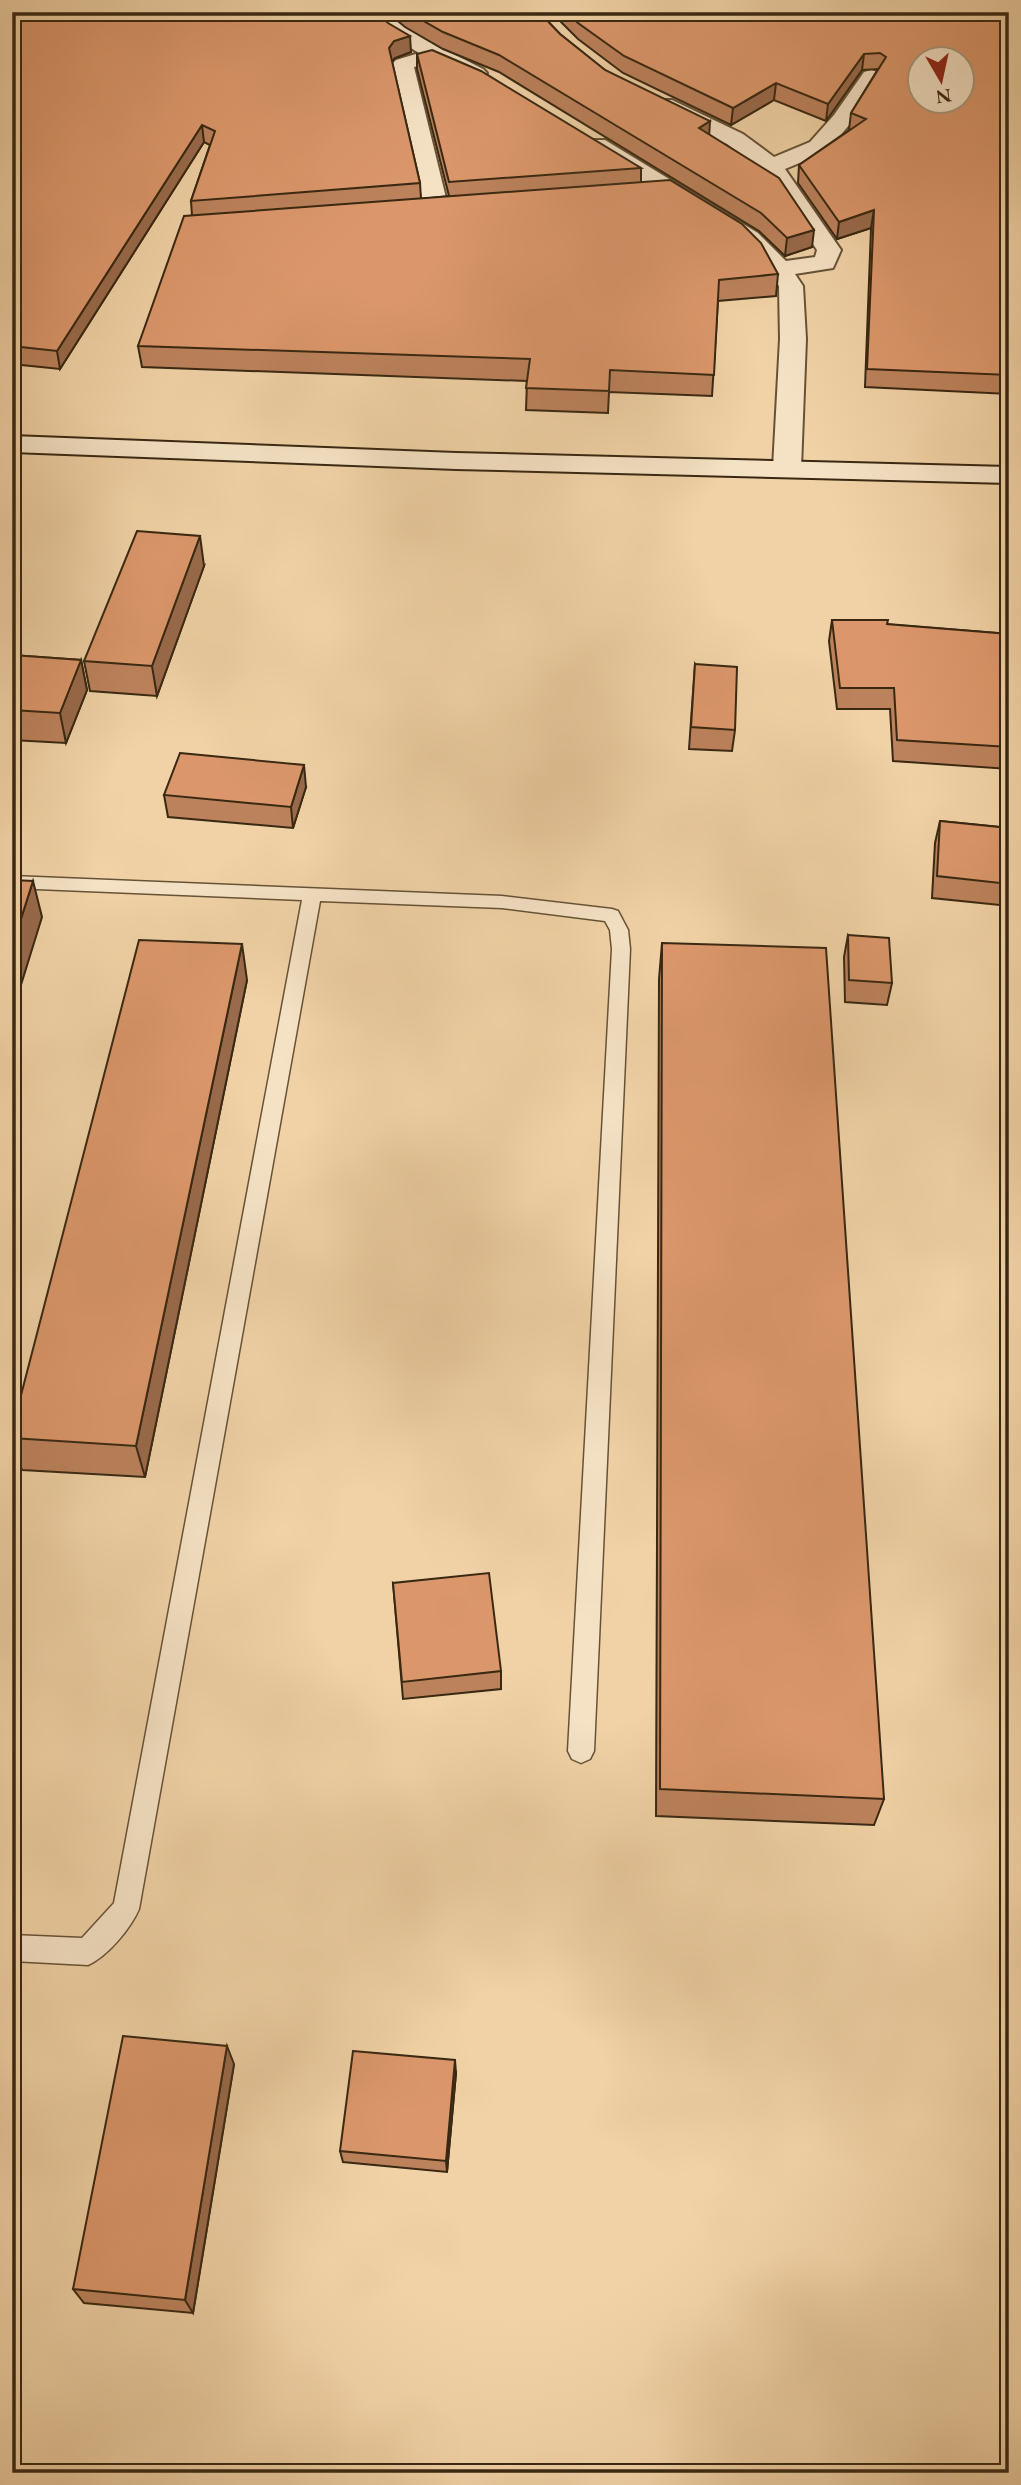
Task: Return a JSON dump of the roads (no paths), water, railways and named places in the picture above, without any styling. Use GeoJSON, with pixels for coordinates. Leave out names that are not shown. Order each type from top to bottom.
{"type":"FeatureCollection","features":[{"type":"Feature","properties":{"kind":"street"},"geometry":{"type":"LineString","coordinates":[[370,12],[397,33],[435,55],[502,86]]}},
{"type":"Feature","properties":{"kind":"street"},"geometry":{"type":"LineString","coordinates":[[435,55],[403,64],[437,210]]}},
{"type":"Feature","properties":{"kind":"street"},"geometry":{"type":"LineString","coordinates":[[772,166],[818,147],[842,119],[871,76]]}},
{"type":"Feature","properties":{"kind":"street"},"geometry":{"type":"LineString","coordinates":[[644,96],[735,139],[772,166],[829,250],[825,263],[780,269]]}},
{"type":"Feature","properties":{"kind":"street"},"geometry":{"type":"LineString","coordinates":[[582,135],[750,238],[780,269],[790,286],[793,339],[787,468]]}},
{"type":"Feature","properties":{"kind":"street"},"geometry":{"type":"LineString","coordinates":[[632,195],[673,191]]}},
{"type":"Feature","properties":{"kind":"street"},"geometry":{"type":"LineString","coordinates":[[409,212],[465,208]]}},
{"type":"Feature","properties":{"kind":"street"},"geometry":{"type":"LineString","coordinates":[[12,444],[456,461],[1009,475]]}},
{"type":"Feature","properties":{"kind":"lane"},"geometry":{"type":"LineString","coordinates":[[12,882],[502,902],[612,915],[619,930],[621,948],[581,1751]]}},
{"type":"Feature","properties":{"kind":"lane"},"geometry":{"type":"LineString","coordinates":[[12,1948],[88,1952],[126,1909],[312,894]]}}]}
